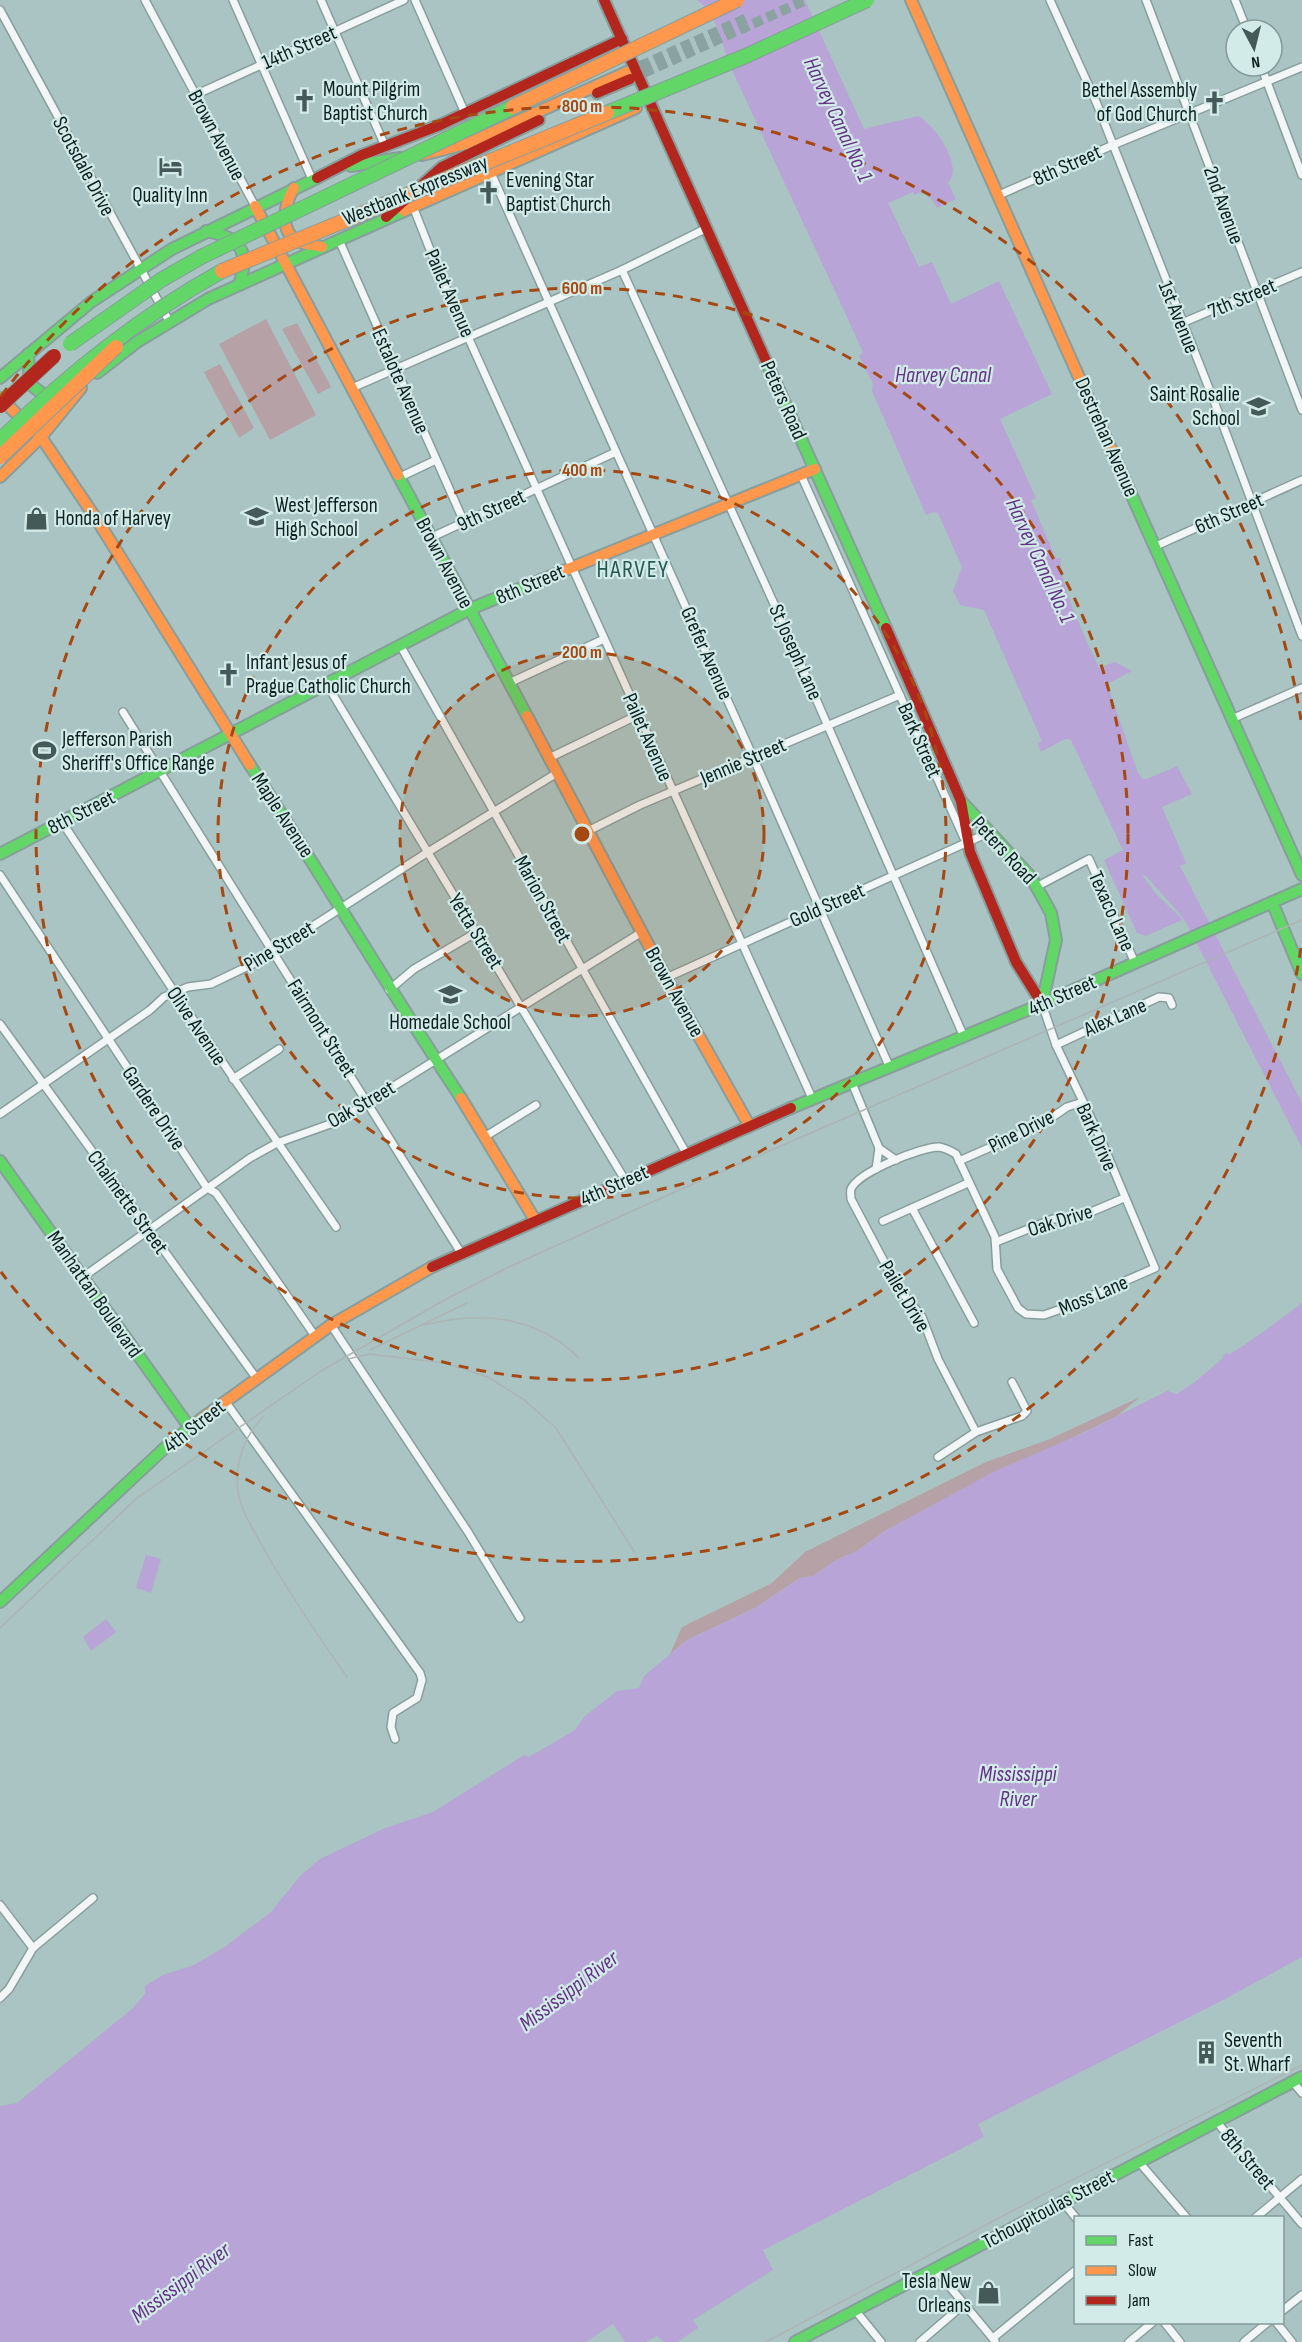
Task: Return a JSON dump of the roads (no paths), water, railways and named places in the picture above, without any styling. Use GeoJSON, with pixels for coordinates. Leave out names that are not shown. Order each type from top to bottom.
{"type":"FeatureCollection","features":[{"type":"Feature","properties":{"kind":"main road","name":"Peters Road"},"geometry":{"type":"LineString","coordinates":[[604,0],[961,801],[1038,886],[1056,932],[1047,991],[1042,1005]]}},
{"type":"Feature","properties":{"kind":"main road","name":"Westbank Expressway"},"geometry":{"type":"LineString","coordinates":[[70,344],[161,280],[201,257],[737,0]]}},
{"type":"Feature","properties":{"kind":"main road","name":"Westbank Expressway"},"geometry":{"type":"LineString","coordinates":[[0,440],[77,368],[143,317],[199,283],[267,250],[748,55],[867,0]]}},
{"type":"Feature","properties":{"kind":"main road","name":"Destrehan Avenue"},"geometry":{"type":"LineString","coordinates":[[911,0],[1234,718],[1302,875]]}},
{"type":"Feature","properties":{"kind":"main road"},"geometry":{"type":"LineString","coordinates":[[0,378],[91,302],[206,231],[294,187],[465,113],[622,39]]}},
{"type":"Feature","properties":{"kind":"main road"},"geometry":{"type":"LineString","coordinates":[[336,169],[439,152],[466,144],[628,75],[442,167],[380,223]]}},
{"type":"Feature","properties":{"kind":"main road","name":"Westbank Expressway"},"geometry":{"type":"LineString","coordinates":[[0,477],[41,437],[73,397],[103,368],[169,321],[239,285],[414,209],[650,101]]}},
{"type":"Feature","properties":{"kind":"main road"},"geometry":{"type":"LineString","coordinates":[[294,187],[285,202],[283,212],[292,235],[307,246],[324,247]]}},
{"type":"Feature","properties":{"kind":"main road","name":"Brown Avenue"},"geometry":{"type":"LineString","coordinates":[[255,206],[666,978],[749,1125]]}},
{"type":"Feature","properties":{"kind":"main road"},"geometry":{"type":"LineString","coordinates":[[206,231],[225,233],[242,249],[246,269],[239,285]]}},
{"type":"Feature","properties":{"kind":"main road"},"geometry":{"type":"LineString","coordinates":[[0,457],[132,333],[143,317]]}},
{"type":"Feature","properties":{"kind":"main road"},"geometry":{"type":"LineString","coordinates":[[28,354],[30,384],[35,391],[46,399],[73,397]]}},
{"type":"Feature","properties":{"kind":"main road"},"geometry":{"type":"LineString","coordinates":[[0,398],[25,376],[54,356],[0,406]]}},
{"type":"Feature","properties":{"kind":"main road","name":"Maple Avenue"},"geometry":{"type":"LineString","coordinates":[[0,398],[41,437],[99,524],[341,908],[389,990],[486,1137],[535,1220]]}},
{"type":"Feature","properties":{"kind":"main road","name":"8th Street"},"geometry":{"type":"LineString","coordinates":[[0,854],[470,609],[815,469]]}},
{"type":"Feature","properties":{"kind":"main road","name":"Peters Road"},"geometry":{"type":"LineString","coordinates":[[961,801],[966,843]]}},
{"type":"Feature","properties":{"kind":"main road","name":"Bark Street"},"geometry":{"type":"LineString","coordinates":[[966,843],[1016,962],[1042,1005]]}},
{"type":"Feature","properties":{"kind":"main road","name":"4th Street"},"geometry":{"type":"LineString","coordinates":[[0,1602],[80,1526],[190,1428],[225,1401],[331,1325],[461,1253],[812,1098],[1042,1005],[1302,889]]}},
{"type":"Feature","properties":{"kind":"main road"},"geometry":{"type":"LineString","coordinates":[[1272,902],[1302,974]]}},
{"type":"Feature","properties":{"kind":"main road","name":"Manhattan Boulevard"},"geometry":{"type":"LineString","coordinates":[[0,1161],[190,1428]]}},
{"type":"Feature","properties":{"kind":"main road","name":"Tchoupitoulas Street"},"geometry":{"type":"LineString","coordinates":[[795,2342],[1216,2121],[1299,2084]]}},
{"type":"Feature","properties":{"kind":"street","name":"Brown Avenue"},"geometry":{"type":"LineString","coordinates":[[145,0],[255,206]]}},
{"type":"Feature","properties":{"kind":"street"},"geometry":{"type":"LineString","coordinates":[[233,0],[312,179]]}},
{"type":"Feature","properties":{"kind":"street"},"geometry":{"type":"LineString","coordinates":[[321,0],[385,146]]}},
{"type":"Feature","properties":{"kind":"street","name":"14th Street"},"geometry":{"type":"LineString","coordinates":[[195,95],[404,0]]}},
{"type":"Feature","properties":{"kind":"street"},"geometry":{"type":"LineString","coordinates":[[415,0],[465,113]]}},
{"type":"Feature","properties":{"kind":"street","name":"1st Avenue"},"geometry":{"type":"LineString","coordinates":[[1050,0],[1113,145],[1302,636]]}},
{"type":"Feature","properties":{"kind":"street","name":"2nd Avenue"},"geometry":{"type":"LineString","coordinates":[[1146,0],[1302,410]]}},
{"type":"Feature","properties":{"kind":"street"},"geometry":{"type":"LineString","coordinates":[[1235,0],[1242,18]]}},
{"type":"Feature","properties":{"kind":"street","name":"Scotsdale Drive"},"geometry":{"type":"LineString","coordinates":[[0,10],[169,321]]}},
{"type":"Feature","properties":{"kind":"street","name":"8th Street"},"geometry":{"type":"LineString","coordinates":[[999,195],[1190,112],[1302,67]]}},
{"type":"Feature","properties":{"kind":"street"},"geometry":{"type":"LineString","coordinates":[[1266,80],[1302,175]]}},
{"type":"Feature","properties":{"kind":"street","name":"Grefer Avenue"},"geometry":{"type":"LineString","coordinates":[[491,173],[890,1068]]}},
{"type":"Feature","properties":{"kind":"street","name":"Pailet Avenue"},"geometry":{"type":"LineString","coordinates":[[414,209],[440,275],[470,337],[571,567],[812,1098]]}},
{"type":"Feature","properties":{"kind":"street"},"geometry":{"type":"LineString","coordinates":[[352,388],[622,270],[707,228]]}},
{"type":"Feature","properties":{"kind":"street","name":"Estalote Avenue"},"geometry":{"type":"LineString","coordinates":[[339,240],[464,522]]}},
{"type":"Feature","properties":{"kind":"street","name":"St Joseph Lane"},"geometry":{"type":"LineString","coordinates":[[622,270],[828,725],[964,1037]]}},
{"type":"Feature","properties":{"kind":"street","name":"7th Street"},"geometry":{"type":"LineString","coordinates":[[1182,323],[1302,272]]}},
{"type":"Feature","properties":{"kind":"street","name":"9th Street"},"geometry":{"type":"LineString","coordinates":[[432,537],[616,452]]}},
{"type":"Feature","properties":{"kind":"street"},"geometry":{"type":"LineString","coordinates":[[400,477],[436,459]]}},
{"type":"Feature","properties":{"kind":"street","name":"Bark Street"},"geometry":{"type":"LineString","coordinates":[[801,475],[966,843]]}},
{"type":"Feature","properties":{"kind":"street","name":"6th Street"},"geometry":{"type":"LineString","coordinates":[[1156,546],[1302,480]]}},
{"type":"Feature","properties":{"kind":"street"},"geometry":{"type":"LineString","coordinates":[[509,683],[604,639]]}},
{"type":"Feature","properties":{"kind":"street","name":"Marion Street"},"geometry":{"type":"LineString","coordinates":[[400,645],[686,1153]]}},
{"type":"Feature","properties":{"kind":"street","name":"Yetta Street"},"geometry":{"type":"LineString","coordinates":[[326,683],[625,1179]]}},
{"type":"Feature","properties":{"kind":"street"},"geometry":{"type":"LineString","coordinates":[[1234,718],[1302,688]]}},
{"type":"Feature","properties":{"kind":"street","name":"Jennie Street"},"geometry":{"type":"LineString","coordinates":[[588,831],[672,791],[900,695]]}},
{"type":"Feature","properties":{"kind":"street","name":"Fairmont Street"},"geometry":{"type":"LineString","coordinates":[[123,712],[461,1253]]}},
{"type":"Feature","properties":{"kind":"street"},"geometry":{"type":"LineString","coordinates":[[549,758],[638,715]]}},
{"type":"Feature","properties":{"kind":"street","name":"Pine Street"},"geometry":{"type":"LineString","coordinates":[[0,1114],[164,998],[188,987],[212,984],[274,951],[428,852],[557,773]]}},
{"type":"Feature","properties":{"kind":"street","name":"Olive Avenue"},"geometry":{"type":"LineString","coordinates":[[62,822],[233,1079],[336,1227]]}},
{"type":"Feature","properties":{"kind":"street","name":"Gold Street"},"geometry":{"type":"LineString","coordinates":[[666,978],[988,833]]}},
{"type":"Feature","properties":{"kind":"street","name":"Texaco Lane"},"geometry":{"type":"LineString","coordinates":[[1038,886],[1089,859],[1135,963]]}},
{"type":"Feature","properties":{"kind":"street","name":"Gardere Drive"},"geometry":{"type":"LineString","coordinates":[[0,874],[207,1188],[216,1193],[315,1336]]}},
{"type":"Feature","properties":{"kind":"street"},"geometry":{"type":"LineString","coordinates":[[389,990],[414,969],[477,932]]}},
{"type":"Feature","properties":{"kind":"street","name":"Oak Street"},"geometry":{"type":"LineString","coordinates":[[83,1277],[250,1158],[277,1143],[336,1122],[642,932]]}},
{"type":"Feature","properties":{"kind":"street","name":"Alex Lane"},"geometry":{"type":"LineString","coordinates":[[1056,1045],[1160,997],[1169,998],[1172,1005]]}},
{"type":"Feature","properties":{"kind":"street","name":"Bark Drive"},"geometry":{"type":"LineString","coordinates":[[1042,1005],[1056,1045],[1155,1268]]}},
{"type":"Feature","properties":{"kind":"street","name":"Chalmette Street"},"geometry":{"type":"LineString","coordinates":[[0,1024],[256,1379]]}},
{"type":"Feature","properties":{"kind":"street"},"geometry":{"type":"LineString","coordinates":[[233,1079],[279,1049]]}},
{"type":"Feature","properties":{"kind":"street"},"geometry":{"type":"LineString","coordinates":[[852,1083],[879,1148],[876,1168]]}},
{"type":"Feature","properties":{"kind":"street","name":"Pine Drive"},"geometry":{"type":"LineString","coordinates":[[959,1161],[1041,1125],[1067,1107],[1083,1102]]}},
{"type":"Feature","properties":{"kind":"street"},"geometry":{"type":"LineString","coordinates":[[486,1137],[536,1104]]}},
{"type":"Feature","properties":{"kind":"street","name":"Pailet Drive"},"geometry":{"type":"LineString","coordinates":[[959,1161],[956,1154],[949,1149],[939,1147],[926,1149],[876,1168],[852,1188],[851,1198],[897,1286],[922,1317],[938,1359],[976,1432]]}},
{"type":"Feature","properties":{"kind":"street"},"geometry":{"type":"LineString","coordinates":[[879,1148],[896,1160]]}},
{"type":"Feature","properties":{"kind":"street"},"geometry":{"type":"LineString","coordinates":[[959,1161],[996,1242]]}},
{"type":"Feature","properties":{"kind":"street"},"geometry":{"type":"LineString","coordinates":[[883,1221],[968,1183]]}},
{"type":"Feature","properties":{"kind":"street","name":"Oak Drive"},"geometry":{"type":"LineString","coordinates":[[996,1242],[1053,1219],[1077,1218],[1124,1198]]}},
{"type":"Feature","properties":{"kind":"street"},"geometry":{"type":"LineString","coordinates":[[912,1208],[974,1323]]}},
{"type":"Feature","properties":{"kind":"street","name":"Moss Lane"},"geometry":{"type":"LineString","coordinates":[[996,1242],[997,1269],[1018,1308],[1030,1314],[1044,1315],[1061,1309],[1155,1268]]}},
{"type":"Feature","properties":{"kind":"street"},"geometry":{"type":"LineString","coordinates":[[331,1325],[468,1532],[520,1618]]}},
{"type":"Feature","properties":{"kind":"street"},"geometry":{"type":"LineString","coordinates":[[938,1457],[976,1432],[1022,1416],[1027,1411],[1012,1382]]}},
{"type":"Feature","properties":{"kind":"street"},"geometry":{"type":"LineString","coordinates":[[225,1401],[420,1673],[422,1680],[417,1698],[393,1713],[391,1727],[395,1739]]}},
{"type":"Feature","properties":{"kind":"street"},"geometry":{"type":"LineString","coordinates":[[0,1998],[9,1989],[33,1948],[93,1898]]}},
{"type":"Feature","properties":{"kind":"street"},"geometry":{"type":"LineString","coordinates":[[0,1905],[33,1948]]}},
{"type":"Feature","properties":{"kind":"street","name":"8th Street"},"geometry":{"type":"LineString","coordinates":[[1216,2121],[1302,2224]]}},
{"type":"Feature","properties":{"kind":"street"},"geometry":{"type":"LineString","coordinates":[[1138,2162],[1186,2216]]}},
{"type":"Feature","properties":{"kind":"street"},"geometry":{"type":"LineString","coordinates":[[1256,2216],[1302,2179]]}},
{"type":"Feature","properties":{"kind":"street"},"geometry":{"type":"LineString","coordinates":[[1063,2202],[1075,2216]]}},
{"type":"Feature","properties":{"kind":"street"},"geometry":{"type":"LineString","coordinates":[[935,2269],[995,2340],[1074,2272]]}},
{"type":"Feature","properties":{"kind":"street"},"geometry":{"type":"LineString","coordinates":[[1284,2309],[1302,2295]]}},
{"type":"Feature","properties":{"kind":"street"},"geometry":{"type":"LineString","coordinates":[[920,2342],[964,2304]]}},
{"type":"Feature","properties":{"kind":"street"},"geometry":{"type":"LineString","coordinates":[[855,2310],[881,2342]]}},
{"type":"Feature","properties":{"kind":"street"},"geometry":{"type":"LineString","coordinates":[[1129,2342],[1150,2324]]}},
{"type":"Feature","properties":{"kind":"street"},"geometry":{"type":"LineString","coordinates":[[1166,2324],[1180,2342]]}},
{"type":"Feature","properties":{"kind":"street"},"geometry":{"type":"LineString","coordinates":[[1244,2342],[1266,2324]]}},
{"type":"Feature","properties":{"kind":"street"},"geometry":{"type":"LineString","coordinates":[[1278,2324],[1292,2342]]}},
{"type":"Feature","properties":{"kind":"water","name":"Harvey Canal"},"geometry":{"type":"Polygon","coordinates":[[[697,0],[805,0],[864,129],[918,116],[932,128],[945,146],[952,167],[952,176],[948,183],[956,199],[937,208],[926,190],[914,195],[913,192],[888,203],[919,267],[932,262],[951,304],[999,281],[1052,394],[1000,419],[1036,498],[1031,500],[1056,559],[1061,558],[1063,581],[1068,596],[1099,668],[1115,662],[1132,671],[1107,684],[1138,773],[1143,779],[1147,779],[1177,766],[1192,794],[1162,807],[1186,863],[1180,866],[1302,1103],[1302,1148],[1184,919],[1146,936],[1137,933],[1104,860],[1123,850],[1071,740],[1065,739],[1041,752],[1038,743],[1042,741],[984,610],[960,605],[953,591],[962,567],[938,513],[926,515],[872,391],[873,383],[859,356],[863,352],[733,72],[715,23],[704,6],[697,0]]]}},
{"type":"Feature","properties":{"kind":"water","name":"Mississippi River"},"geometry":{"type":"Polygon","coordinates":[[[1302,1301],[1302,1957],[1225,1999],[978,2124],[984,2137],[763,2250],[773,2270],[693,2320],[698,2328],[677,2342],[664,2342],[657,2336],[646,2342],[625,2342],[613,2324],[586,2342],[0,2342],[0,2106],[17,2103],[133,2008],[145,1994],[145,1986],[163,1975],[194,1965],[223,1948],[271,1912],[300,1876],[320,1859],[385,1828],[433,1812],[524,1755],[529,1757],[575,1730],[585,1716],[617,1691],[639,1688],[644,1676],[687,1640],[755,1608],[800,1578],[813,1576],[836,1560],[857,1551],[885,1531],[993,1472],[1081,1434],[1183,1383],[1302,1301]]]}},
{"type":"Feature","properties":{"kind":"water"},"geometry":{"type":"Polygon","coordinates":[[[146,1555],[161,1559],[151,1593],[136,1588],[146,1555]]]}},
{"type":"Feature","properties":{"kind":"water"},"geometry":{"type":"Polygon","coordinates":[[[106,1619],[116,1632],[91,1651],[83,1637],[106,1619]]]}},
{"type":"Feature","properties":{"kind":"tunnel"},"geometry":{"type":"LineString","coordinates":[[630,79],[806,0]]}},
{"type":"Feature","properties":{"kind":"tunnel"},"geometry":{"type":"LineString","coordinates":[[627,72],[747,18]]}},
{"type":"Feature","properties":{"kind":"railway"},"geometry":{"type":"LineString","coordinates":[[0,1628],[137,1498],[321,1371],[448,1298],[509,1267],[670,1194],[1302,920]]}},
{"type":"Feature","properties":{"kind":"railway"},"geometry":{"type":"LineString","coordinates":[[370,1350],[467,1303]]}},
{"type":"Feature","properties":{"kind":"railway"},"geometry":{"type":"LineString","coordinates":[[424,1325],[466,1318],[507,1320],[545,1333],[579,1358]]}},
{"type":"Feature","properties":{"kind":"railway"},"geometry":{"type":"LineString","coordinates":[[348,1359],[370,1354],[445,1363],[488,1377],[523,1399],[556,1428],[635,1553]]}},
{"type":"Feature","properties":{"kind":"railway"},"geometry":{"type":"LineString","coordinates":[[264,1416],[251,1432],[239,1461],[237,1482],[241,1505],[280,1577],[347,1677]]}},
{"type":"Feature","properties":{"kind":"railway"},"geometry":{"type":"LineString","coordinates":[[766,2342],[1048,2192],[1302,2065]]}},
{"type":"Feature","properties":{"kind":"place","name":"Mount Pilgrim Baptist Church"},"geometry":{"type":"Point","coordinates":[305,101]}},
{"type":"Feature","properties":{"kind":"place","name":"Bethel Assembly of God Church"},"geometry":{"type":"Point","coordinates":[1215,102]}},
{"type":"Feature","properties":{"kind":"place","name":"Quality Inn"},"geometry":{"type":"Point","coordinates":[170,167]}},
{"type":"Feature","properties":{"kind":"place","name":"Evening Star Baptist Church"},"geometry":{"type":"Point","coordinates":[488,192]}},
{"type":"Feature","properties":{"kind":"place","name":"Saint Rosalie School"},"geometry":{"type":"Point","coordinates":[1258,406]}},
{"type":"Feature","properties":{"kind":"place","name":"West Jefferson High School"},"geometry":{"type":"Point","coordinates":[257,517]}},
{"type":"Feature","properties":{"kind":"place","name":"Honda of Harvey"},"geometry":{"type":"Point","coordinates":[37,518]}},
{"type":"Feature","properties":{"kind":"place","name":"Infant Jesus of Prague Catholic Church"},"geometry":{"type":"Point","coordinates":[228,674]}},
{"type":"Feature","properties":{"kind":"place","name":"Jefferson Parish Sheriff's Office Range"},"geometry":{"type":"Point","coordinates":[44,751]}},
{"type":"Feature","properties":{"kind":"place","name":"Homedale School"},"geometry":{"type":"Point","coordinates":[450,994]}},
{"type":"Feature","properties":{"kind":"place","name":"Seventh St. Wharf"},"geometry":{"type":"Point","coordinates":[1206,2052]}},
{"type":"Feature","properties":{"kind":"place","name":"Tesla New Orleans"},"geometry":{"type":"Point","coordinates":[989,2293]}},
{"type":"Feature","properties":{"kind":"district","name":"HARVEY"},"geometry":{"type":"Point","coordinates":[633,569]}},
{"type":"Feature","properties":{"kind":"water label","name":"Harvey Canal No. 1"},"geometry":{"type":"Point","coordinates":[839,119]}},
{"type":"Feature","properties":{"kind":"water label","name":"Harvey Canal No. 1"},"geometry":{"type":"Point","coordinates":[1041,560]}}]}
